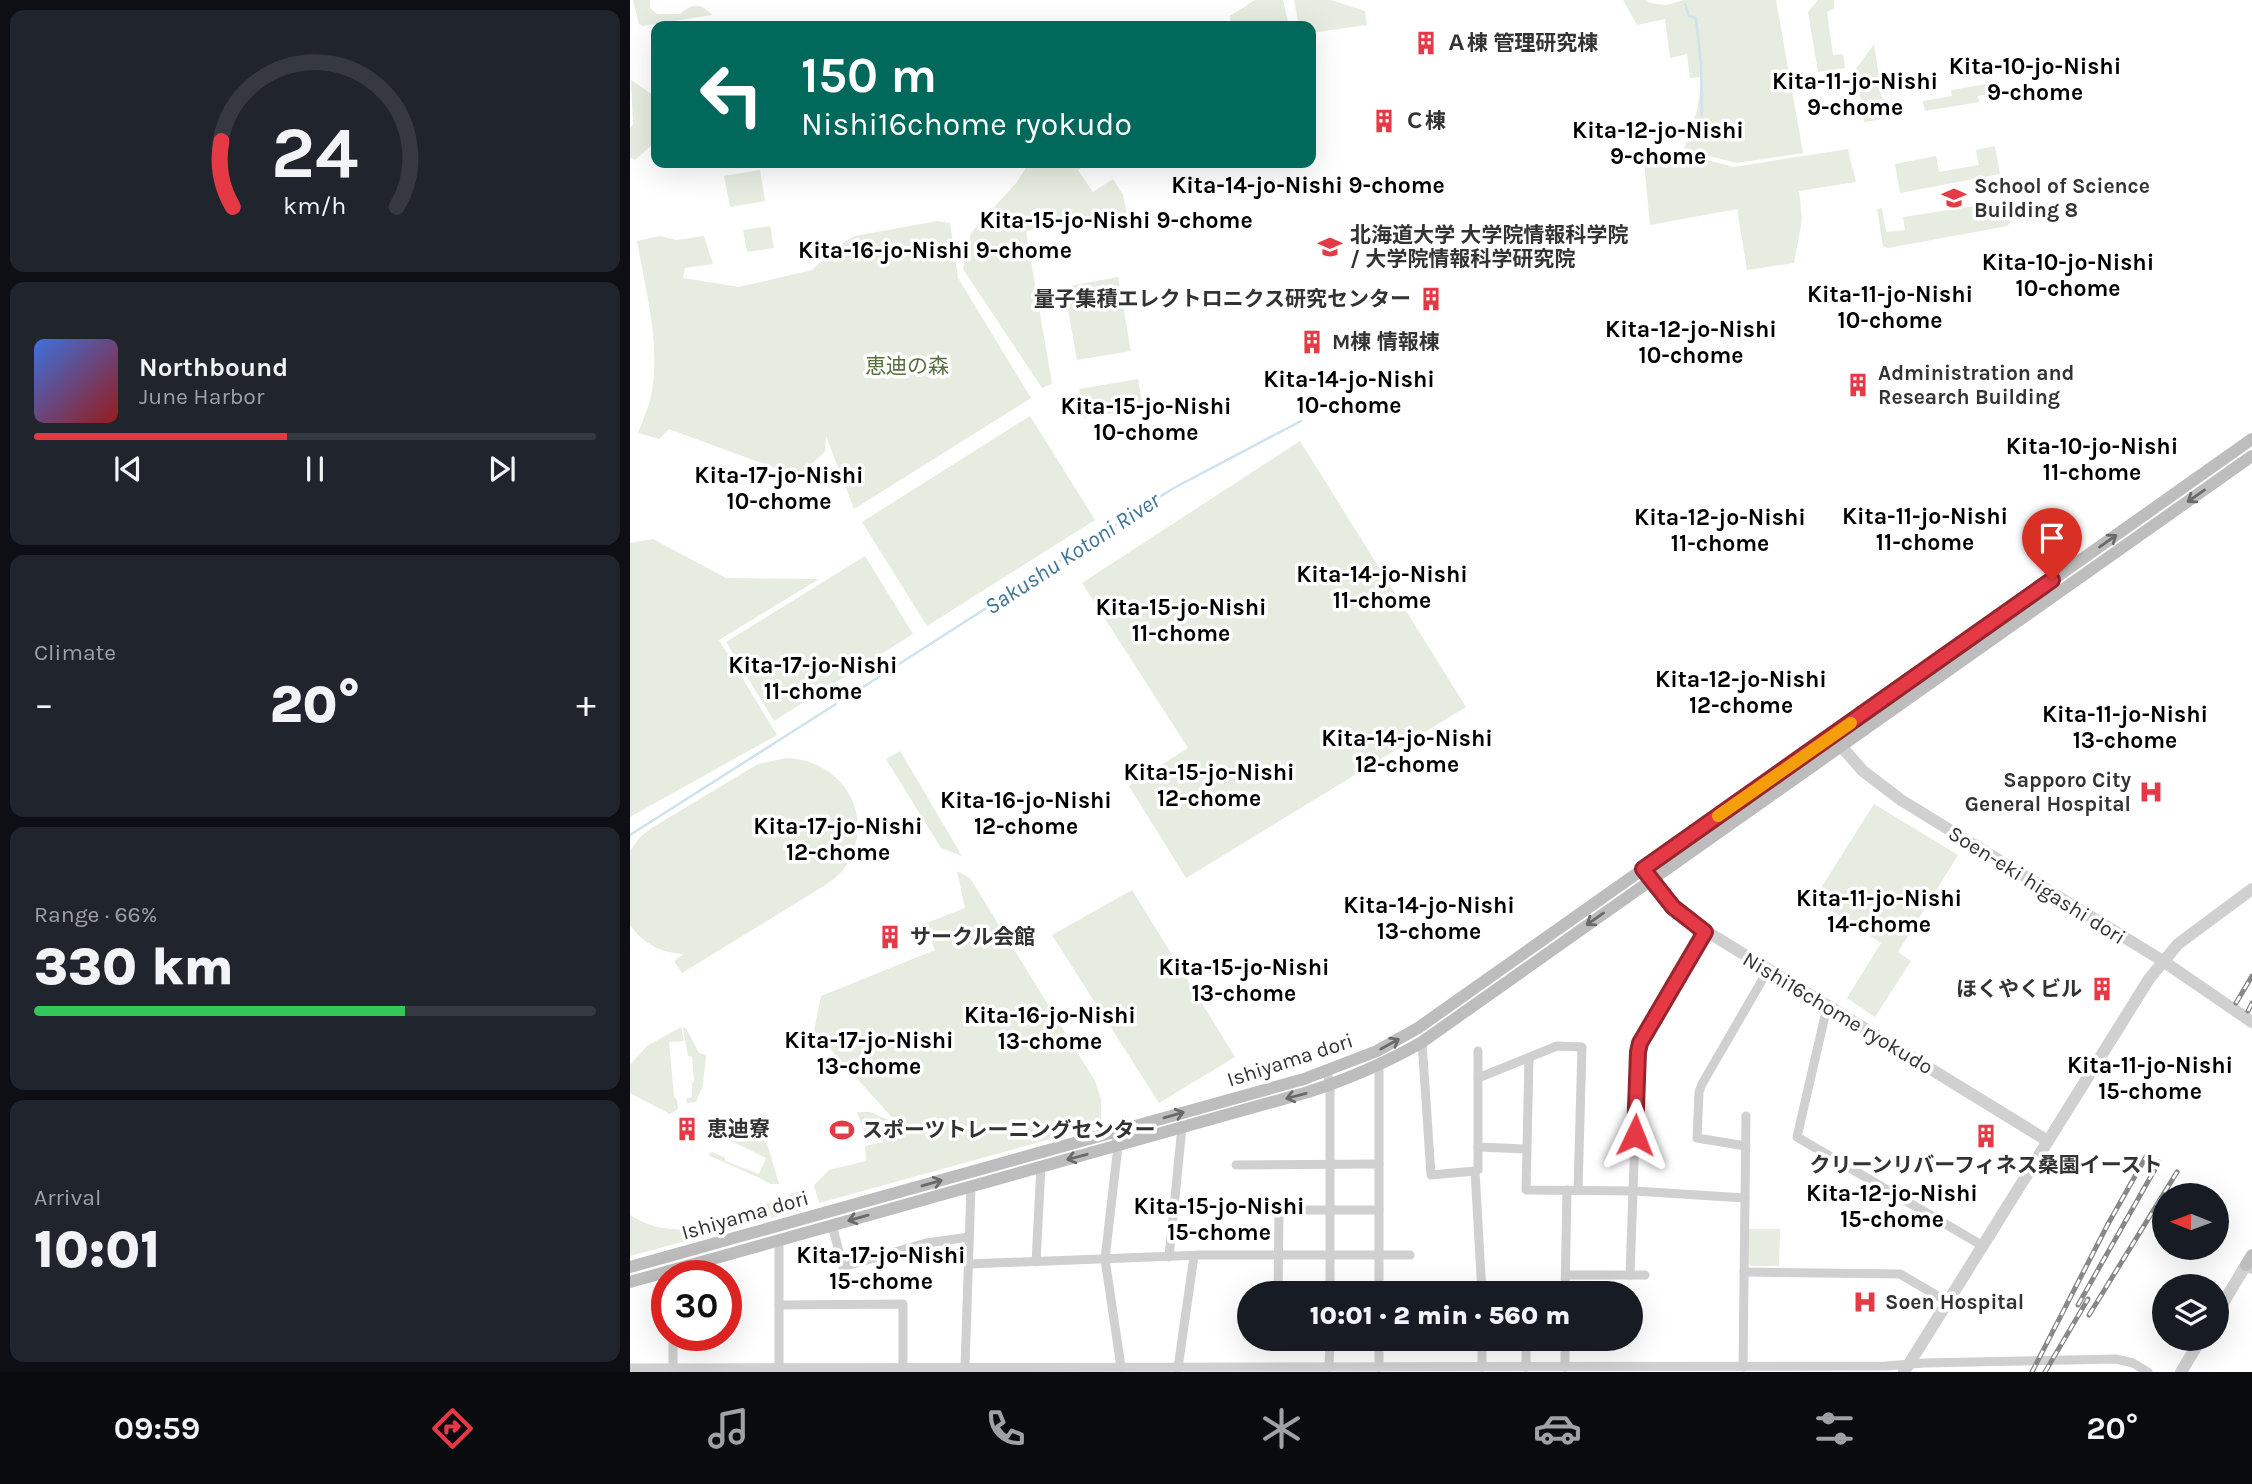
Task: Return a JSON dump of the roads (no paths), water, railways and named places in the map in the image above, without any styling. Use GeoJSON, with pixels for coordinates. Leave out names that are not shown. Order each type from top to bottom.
{"type":"FeatureCollection","features":[{"type":"Feature","properties":{"kind":"main road","name":"Ishiyama dori"},"geometry":{"type":"LineString","coordinates":[[1837,741],[2252,439]]}},
{"type":"Feature","properties":{"kind":"main road","name":"Ishiyama dori"},"geometry":{"type":"LineString","coordinates":[[630,1267],[1326,1072],[1377,1051],[1418,1028],[1647,874],[2252,456]]}},
{"type":"Feature","properties":{"kind":"main road","name":"Ishiyama dori"},"geometry":{"type":"LineString","coordinates":[[715,1260],[1330,1085],[1422,1042],[1647,874]]}},
{"type":"Feature","properties":{"kind":"main road","name":"Ishiyama dori"},"geometry":{"type":"LineString","coordinates":[[630,1282],[651,1278]]}},
{"type":"Feature","properties":{"kind":"street","name":"Soen-eki higashi dori"},"geometry":{"type":"LineString","coordinates":[[1837,741],[1863,771],[1901,800],[2163,961],[2252,1023]]}},
{"type":"Feature","properties":{"kind":"street","name":"Nishi16chome ryokudo"},"geometry":{"type":"LineString","coordinates":[[1647,874],[1673,907],[1705,932],[2048,1141]]}},
{"type":"Feature","properties":{"kind":"street"},"geometry":{"type":"LineString","coordinates":[[1906,1368],[2149,979],[2178,944],[2252,889]]}},
{"type":"Feature","properties":{"kind":"street"},"geometry":{"type":"LineString","coordinates":[[1630,1275],[1638,1052],[1640,1043],[1705,932]]}},
{"type":"Feature","properties":{"kind":"street"},"geometry":{"type":"LineString","coordinates":[[1746,1146],[1697,1138],[1699,1093],[1768,970]]}},
{"type":"Feature","properties":{"kind":"street"},"geometry":{"type":"LineString","coordinates":[[1827,1007],[1797,1137],[1983,1246]]}},
{"type":"Feature","properties":{"kind":"street"},"geometry":{"type":"LineString","coordinates":[[1422,1042],[1432,1175],[1475,1171]]}},
{"type":"Feature","properties":{"kind":"street"},"geometry":{"type":"LineString","coordinates":[[1478,1078],[1557,1046],[1582,1047],[1578,1190]]}},
{"type":"Feature","properties":{"kind":"street"},"geometry":{"type":"LineString","coordinates":[[1478,1051],[1478,1170],[1475,1171],[1481,1281]]}},
{"type":"Feature","properties":{"kind":"street"},"geometry":{"type":"LineString","coordinates":[[1529,1058],[1526,1190],[1634,1191],[1745,1198]]}},
{"type":"Feature","properties":{"kind":"street"},"geometry":{"type":"LineString","coordinates":[[1379,1064],[1379,1281]]}},
{"type":"Feature","properties":{"kind":"street"},"geometry":{"type":"LineString","coordinates":[[1326,1072],[1330,1085],[1330,1281]]}},
{"type":"Feature","properties":{"kind":"street"},"geometry":{"type":"LineString","coordinates":[[1743,1367],[1746,1116]]}},
{"type":"Feature","properties":{"kind":"street"},"geometry":{"type":"LineString","coordinates":[[1169,1257],[1182,1127]]}},
{"type":"Feature","properties":{"kind":"street"},"geometry":{"type":"LineString","coordinates":[[1115,1132],[1118,1146],[1105,1259],[1121,1367]]}},
{"type":"Feature","properties":{"kind":"street"},"geometry":{"type":"LineString","coordinates":[[1478,1147],[1526,1149]]}},
{"type":"Feature","properties":{"kind":"street"},"geometry":{"type":"LineString","coordinates":[[1236,1165],[1378,1164]]}},
{"type":"Feature","properties":{"kind":"street"},"geometry":{"type":"LineString","coordinates":[[1037,1262],[1041,1166]]}},
{"type":"Feature","properties":{"kind":"street"},"geometry":{"type":"LineString","coordinates":[[965,1367],[971,1186]]}},
{"type":"Feature","properties":{"kind":"street"},"geometry":{"type":"LineString","coordinates":[[1566,1281],[1567,1190]]}},
{"type":"Feature","properties":{"kind":"street"},"geometry":{"type":"LineString","coordinates":[[1256,1210],[1379,1210]]}},
{"type":"Feature","properties":{"kind":"street"},"geometry":{"type":"LineString","coordinates":[[1278,1281],[1279,1210]]}},
{"type":"Feature","properties":{"kind":"street"},"geometry":{"type":"LineString","coordinates":[[832,1226],[843,1267],[926,1243],[969,1237]]}},
{"type":"Feature","properties":{"kind":"street"},"geometry":{"type":"LineString","coordinates":[[779,1240],[779,1367]]}},
{"type":"Feature","properties":{"kind":"street"},"geometry":{"type":"LineString","coordinates":[[968,1264],[1278,1254],[1410,1255]]}},
{"type":"Feature","properties":{"kind":"street"},"geometry":{"type":"LineString","coordinates":[[1178,1368],[1194,1256]]}},
{"type":"Feature","properties":{"kind":"street"},"geometry":{"type":"LineString","coordinates":[[2229,1295],[2250,1263]]}},
{"type":"Feature","properties":{"kind":"street"},"geometry":{"type":"LineString","coordinates":[[1744,1272],[1900,1274],[1948,1302]]}},
{"type":"Feature","properties":{"kind":"street"},"geometry":{"type":"LineString","coordinates":[[1566,1275],[1645,1275]]}},
{"type":"Feature","properties":{"kind":"street"},"geometry":{"type":"LineString","coordinates":[[779,1305],[903,1304],[903,1367]]}},
{"type":"Feature","properties":{"kind":"street"},"geometry":{"type":"LineString","coordinates":[[673,1351],[673,1368]]}},
{"type":"Feature","properties":{"kind":"street"},"geometry":{"type":"LineString","coordinates":[[1329,1351],[1329,1367]]}},
{"type":"Feature","properties":{"kind":"street"},"geometry":{"type":"LineString","coordinates":[[1379,1351],[1379,1367]]}},
{"type":"Feature","properties":{"kind":"street"},"geometry":{"type":"LineString","coordinates":[[1482,1351],[1482,1367]]}},
{"type":"Feature","properties":{"kind":"street"},"geometry":{"type":"LineString","coordinates":[[1526,1351],[1526,1367]]}},
{"type":"Feature","properties":{"kind":"street"},"geometry":{"type":"LineString","coordinates":[[1565,1351],[1565,1367]]}},
{"type":"Feature","properties":{"kind":"street"},"geometry":{"type":"LineString","coordinates":[[2181,1372],[2194,1351]]}},
{"type":"Feature","properties":{"kind":"street"},"geometry":{"type":"LineString","coordinates":[[630,1368],[1565,1367],[1613,1370],[1886,1366],[1906,1368],[2116,1359],[2133,1363],[2148,1372]]}},
{"type":"Feature","properties":{"kind":"street"},"geometry":{"type":"LineString","coordinates":[[2019,1372],[2025,1362]]}},
{"type":"Feature","properties":{"kind":"waterway","name":"Sakushu Kotoni River"},"geometry":{"type":"LineString","coordinates":[[1685,4],[1689,16],[1696,18],[1701,63],[1702,116]]}},
{"type":"Feature","properties":{"kind":"waterway","name":"Sakushu Kotoni River"},"geometry":{"type":"LineString","coordinates":[[849,696],[1172,489],[1301,421]]}},
{"type":"Feature","properties":{"kind":"waterway","name":"Sakushu Kotoni River"},"geometry":{"type":"LineString","coordinates":[[630,835],[836,704]]}},
{"type":"Feature","properties":{"kind":"railway"},"geometry":{"type":"LineString","coordinates":[[2236,1003],[2252,976]]}},
{"type":"Feature","properties":{"kind":"railway"},"geometry":{"type":"LineString","coordinates":[[2248,1011],[2252,1003]]}},
{"type":"Feature","properties":{"kind":"railway"},"geometry":{"type":"LineString","coordinates":[[2032,1372],[2108,1224],[2147,1155]]}},
{"type":"Feature","properties":{"kind":"railway"},"geometry":{"type":"LineString","coordinates":[[2078,1305],[2159,1162]]}},
{"type":"Feature","properties":{"kind":"railway"},"geometry":{"type":"LineString","coordinates":[[2089,1315],[2177,1172]]}},
{"type":"Feature","properties":{"kind":"railway"},"geometry":{"type":"LineString","coordinates":[[2045,1372],[2088,1299]]}},
{"type":"Feature","properties":{"kind":"place","name":"Ａ棟 管理研究棟"},"geometry":{"type":"Point","coordinates":[1426,43]}},
{"type":"Feature","properties":{"kind":"place","name":"Ｃ棟"},"geometry":{"type":"Point","coordinates":[1384,121]}},
{"type":"Feature","properties":{"kind":"place","name":"School of Science Building 8"},"geometry":{"type":"Point","coordinates":[1954,198]}},
{"type":"Feature","properties":{"kind":"place","name":"北海道大学 大学院情報科学院 / 大学院情報科学研究院"},"geometry":{"type":"Point","coordinates":[1330,247]}},
{"type":"Feature","properties":{"kind":"place","name":"量子集積エレクトロニクス研究センター"},"geometry":{"type":"Point","coordinates":[1431,299]}},
{"type":"Feature","properties":{"kind":"place","name":"M棟 情報棟"},"geometry":{"type":"Point","coordinates":[1312,342]}},
{"type":"Feature","properties":{"kind":"place","name":"Administration and Research Building"},"geometry":{"type":"Point","coordinates":[1858,385]}},
{"type":"Feature","properties":{"kind":"place","name":"Sapporo City General Hospital"},"geometry":{"type":"Point","coordinates":[2151,792]}},
{"type":"Feature","properties":{"kind":"place","name":"サークル会館"},"geometry":{"type":"Point","coordinates":[890,937]}},
{"type":"Feature","properties":{"kind":"place","name":"ほくやくビル"},"geometry":{"type":"Point","coordinates":[2102,989]}},
{"type":"Feature","properties":{"kind":"place","name":"恵迪寮"},"geometry":{"type":"Point","coordinates":[687,1129]}},
{"type":"Feature","properties":{"kind":"place","name":"スポーツトレーニングセンター"},"geometry":{"type":"Point","coordinates":[842,1130]}},
{"type":"Feature","properties":{"kind":"place","name":"クリーンリバーフィネス桑園イースト"},"geometry":{"type":"Point","coordinates":[1986,1136]}},
{"type":"Feature","properties":{"kind":"place","name":"Soen Hospital"},"geometry":{"type":"Point","coordinates":[1865,1302]}},
{"type":"Feature","properties":{"kind":"district","name":"Kita-10-jo-Nishi 9-chome"},"geometry":{"type":"Point","coordinates":[2035,79]}},
{"type":"Feature","properties":{"kind":"district","name":"Kita-11-jo-Nishi 9-chome"},"geometry":{"type":"Point","coordinates":[1855,94]}},
{"type":"Feature","properties":{"kind":"district","name":"Kita-12-jo-Nishi 9-chome"},"geometry":{"type":"Point","coordinates":[1658,143]}},
{"type":"Feature","properties":{"kind":"district","name":"Kita-14-jo-Nishi 9-chome"},"geometry":{"type":"Point","coordinates":[1308,185]}},
{"type":"Feature","properties":{"kind":"district","name":"Kita-15-jo-Nishi 9-chome"},"geometry":{"type":"Point","coordinates":[1116,220]}},
{"type":"Feature","properties":{"kind":"district","name":"Kita-16-jo-Nishi 9-chome"},"geometry":{"type":"Point","coordinates":[935,250]}},
{"type":"Feature","properties":{"kind":"district","name":"Kita-10-jo-Nishi 10-chome"},"geometry":{"type":"Point","coordinates":[2068,275]}},
{"type":"Feature","properties":{"kind":"district","name":"Kita-11-jo-Nishi 10-chome"},"geometry":{"type":"Point","coordinates":[1890,307]}},
{"type":"Feature","properties":{"kind":"district","name":"Kita-12-jo-Nishi 10-chome"},"geometry":{"type":"Point","coordinates":[1691,342]}},
{"type":"Feature","properties":{"kind":"district","name":"Kita-14-jo-Nishi 10-chome"},"geometry":{"type":"Point","coordinates":[1349,392]}},
{"type":"Feature","properties":{"kind":"district","name":"Kita-15-jo-Nishi 10-chome"},"geometry":{"type":"Point","coordinates":[1146,419]}},
{"type":"Feature","properties":{"kind":"district","name":"Kita-10-jo-Nishi 11-chome"},"geometry":{"type":"Point","coordinates":[2092,459]}},
{"type":"Feature","properties":{"kind":"district","name":"Kita-17-jo-Nishi 10-chome"},"geometry":{"type":"Point","coordinates":[779,488]}},
{"type":"Feature","properties":{"kind":"district","name":"Kita-11-jo-Nishi 11-chome"},"geometry":{"type":"Point","coordinates":[1925,529]}},
{"type":"Feature","properties":{"kind":"district","name":"Kita-12-jo-Nishi 11-chome"},"geometry":{"type":"Point","coordinates":[1720,530]}},
{"type":"Feature","properties":{"kind":"district","name":"Kita-14-jo-Nishi 11-chome"},"geometry":{"type":"Point","coordinates":[1382,587]}},
{"type":"Feature","properties":{"kind":"district","name":"Kita-15-jo-Nishi 11-chome"},"geometry":{"type":"Point","coordinates":[1181,620]}},
{"type":"Feature","properties":{"kind":"district","name":"Kita-17-jo-Nishi 11-chome"},"geometry":{"type":"Point","coordinates":[813,678]}},
{"type":"Feature","properties":{"kind":"district","name":"Kita-12-jo-Nishi 12-chome"},"geometry":{"type":"Point","coordinates":[1741,692]}},
{"type":"Feature","properties":{"kind":"district","name":"Kita-11-jo-Nishi 13-chome"},"geometry":{"type":"Point","coordinates":[2125,727]}},
{"type":"Feature","properties":{"kind":"district","name":"Kita-14-jo-Nishi 12-chome"},"geometry":{"type":"Point","coordinates":[1407,751]}},
{"type":"Feature","properties":{"kind":"district","name":"Kita-15-jo-Nishi 12-chome"},"geometry":{"type":"Point","coordinates":[1209,785]}},
{"type":"Feature","properties":{"kind":"district","name":"Kita-16-jo-Nishi 12-chome"},"geometry":{"type":"Point","coordinates":[1026,813]}},
{"type":"Feature","properties":{"kind":"district","name":"Kita-17-jo-Nishi 12-chome"},"geometry":{"type":"Point","coordinates":[838,839]}},
{"type":"Feature","properties":{"kind":"district","name":"Kita-11-jo-Nishi 14-chome"},"geometry":{"type":"Point","coordinates":[1879,911]}},
{"type":"Feature","properties":{"kind":"district","name":"Kita-14-jo-Nishi 13-chome"},"geometry":{"type":"Point","coordinates":[1429,918]}},
{"type":"Feature","properties":{"kind":"district","name":"Kita-15-jo-Nishi 13-chome"},"geometry":{"type":"Point","coordinates":[1244,980]}},
{"type":"Feature","properties":{"kind":"district","name":"Kita-16-jo-Nishi 13-chome"},"geometry":{"type":"Point","coordinates":[1050,1028]}},
{"type":"Feature","properties":{"kind":"district","name":"Kita-17-jo-Nishi 13-chome"},"geometry":{"type":"Point","coordinates":[869,1053]}},
{"type":"Feature","properties":{"kind":"district","name":"Kita-11-jo-Nishi 15-chome"},"geometry":{"type":"Point","coordinates":[2150,1078]}},
{"type":"Feature","properties":{"kind":"district","name":"Kita-12-jo-Nishi 15-chome"},"geometry":{"type":"Point","coordinates":[1892,1206]}},
{"type":"Feature","properties":{"kind":"district","name":"Kita-15-jo-Nishi 15-chome"},"geometry":{"type":"Point","coordinates":[1219,1219]}},
{"type":"Feature","properties":{"kind":"district","name":"Kita-17-jo-Nishi 15-chome"},"geometry":{"type":"Point","coordinates":[881,1268]}},
{"type":"Feature","properties":{"kind":"park label","name":"恵迪の森"},"geometry":{"type":"Point","coordinates":[907,366]}}]}
